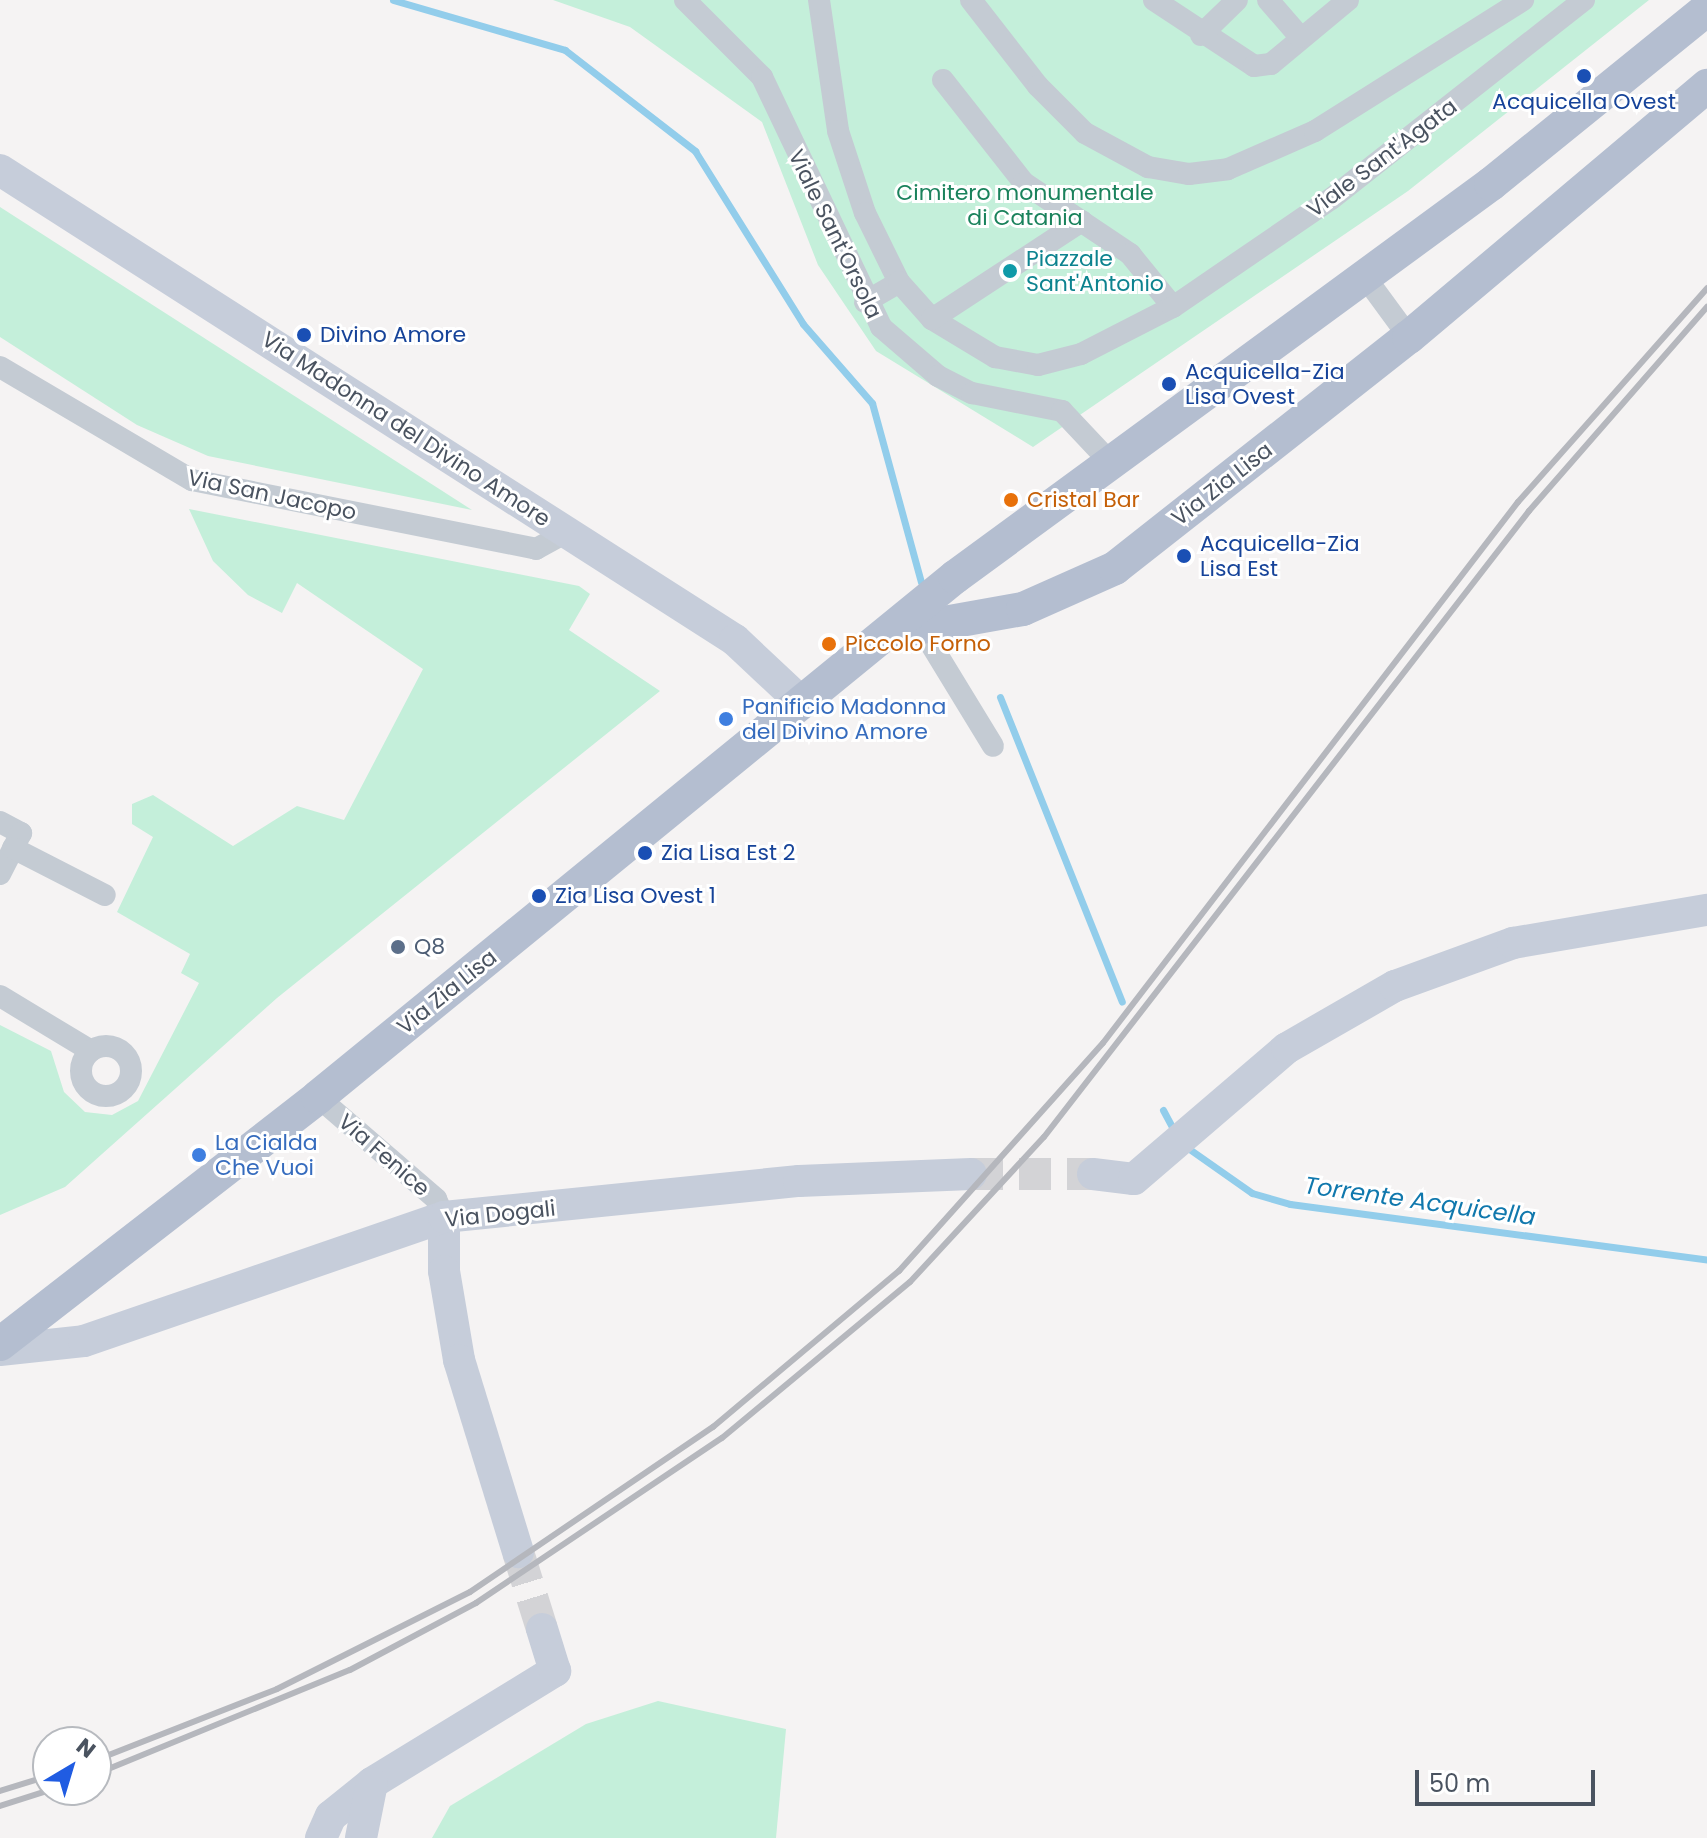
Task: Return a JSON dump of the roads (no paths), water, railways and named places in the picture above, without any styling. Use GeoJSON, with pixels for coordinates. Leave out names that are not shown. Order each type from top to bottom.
{"type":"FeatureCollection","features":[{"type":"Feature","properties":{"kind":"main road","name":"Via Zia Lisa"},"geometry":{"type":"LineString","coordinates":[[0,1344],[46,1312],[318,1097],[802,703],[904,630],[1108,460],[1365,277],[1707,9]]}},
{"type":"Feature","properties":{"kind":"main road","name":"Via Zia Lisa"},"geometry":{"type":"LineString","coordinates":[[904,630],[1023,609],[1115,568],[1409,337],[1707,86]]}},
{"type":"Feature","properties":{"kind":"main road","name":"Via Madonna del Divino Amore"},"geometry":{"type":"LineString","coordinates":[[0,170],[735,640],[802,703]]}},
{"type":"Feature","properties":{"kind":"main road"},"geometry":{"type":"LineString","coordinates":[[994,552],[996,589],[1023,609]]}},
{"type":"Feature","properties":{"kind":"main road"},"geometry":{"type":"LineString","coordinates":[[1093,1174],[1134,1179],[1287,1048],[1447,964],[1578,929],[1707,910]]}},
{"type":"Feature","properties":{"kind":"main road","name":"Via Dogali"},"geometry":{"type":"LineString","coordinates":[[0,1350],[84,1341],[444,1217],[799,1181],[971,1174]]}},
{"type":"Feature","properties":{"kind":"main road"},"geometry":{"type":"LineString","coordinates":[[444,1217],[444,1271],[459,1360],[518,1552]]}},
{"type":"Feature","properties":{"kind":"main road"},"geometry":{"type":"LineString","coordinates":[[46,1312],[84,1341]]}},
{"type":"Feature","properties":{"kind":"main road"},"geometry":{"type":"LineString","coordinates":[[321,1838],[331,1816],[372,1783],[555,1671],[542,1629]]}},
{"type":"Feature","properties":{"kind":"main road"},"geometry":{"type":"LineString","coordinates":[[361,1838],[372,1783]]}},
{"type":"Feature","properties":{"kind":"street","name":"Viale Sant'Orsola"},"geometry":{"type":"LineString","coordinates":[[685,0],[762,77],[865,302],[881,327],[938,376],[1009,404],[1062,411],[1108,460]]}},
{"type":"Feature","properties":{"kind":"street","name":"Viale Sant'Agata"},"geometry":{"type":"LineString","coordinates":[[819,0],[838,131],[865,213],[899,282],[932,319],[995,357],[1038,365],[1094,349],[1173,307],[1331,199],[1584,0]]}},
{"type":"Feature","properties":{"kind":"street"},"geometry":{"type":"LineString","coordinates":[[971,0],[1038,86],[1085,133],[1148,167],[1189,174],[1228,169],[1315,131],[1523,0]]}},
{"type":"Feature","properties":{"kind":"street"},"geometry":{"type":"LineString","coordinates":[[1154,0],[1201,35],[1254,66],[1271,64],[1348,0]]}},
{"type":"Feature","properties":{"kind":"street"},"geometry":{"type":"LineString","coordinates":[[1201,35],[1237,0]]}},
{"type":"Feature","properties":{"kind":"street"},"geometry":{"type":"LineString","coordinates":[[1268,0],[1300,37]]}},
{"type":"Feature","properties":{"kind":"street"},"geometry":{"type":"LineString","coordinates":[[943,80],[1024,183],[1130,254],[1173,307]]}},
{"type":"Feature","properties":{"kind":"street"},"geometry":{"type":"LineString","coordinates":[[932,319],[1082,221]]}},
{"type":"Feature","properties":{"kind":"street"},"geometry":{"type":"LineString","coordinates":[[1365,277],[1409,337]]}},
{"type":"Feature","properties":{"kind":"street"},"geometry":{"type":"LineString","coordinates":[[865,302],[899,282]]}},
{"type":"Feature","properties":{"kind":"street","name":"Via San Jacopo"},"geometry":{"type":"LineString","coordinates":[[0,367],[192,480],[536,549],[567,532]]}},
{"type":"Feature","properties":{"kind":"street"},"geometry":{"type":"LineString","coordinates":[[904,630],[993,746]]}},
{"type":"Feature","properties":{"kind":"street"},"geometry":{"type":"LineString","coordinates":[[0,822],[21,833],[0,874]]}},
{"type":"Feature","properties":{"kind":"street"},"geometry":{"type":"LineString","coordinates":[[13,848],[105,895]]}},
{"type":"Feature","properties":{"kind":"street"},"geometry":{"type":"LineString","coordinates":[[0,996],[71,1032],[91,1051]]}},
{"type":"Feature","properties":{"kind":"street","name":"Via Fenice"},"geometry":{"type":"LineString","coordinates":[[318,1097],[436,1199],[444,1217]]}},
{"type":"Feature","properties":{"kind":"waterway"},"geometry":{"type":"LineString","coordinates":[[393,0],[565,50],[695,151],[803,324],[872,403],[921,582]]}},
{"type":"Feature","properties":{"kind":"waterway","name":"Torrente Acquicella"},"geometry":{"type":"LineString","coordinates":[[1000,697],[1122,1002]]}},
{"type":"Feature","properties":{"kind":"waterway","name":"Torrente Acquicella"},"geometry":{"type":"LineString","coordinates":[[1163,1110],[1175,1133]]}},
{"type":"Feature","properties":{"kind":"waterway","name":"Torrente Acquicella"},"geometry":{"type":"LineString","coordinates":[[1185,1146],[1252,1193],[1290,1204],[1707,1260]]}},
{"type":"Feature","properties":{"kind":"tunnel"},"geometry":{"type":"LineString","coordinates":[[971,1174],[1093,1174]]}},
{"type":"Feature","properties":{"kind":"tunnel"},"geometry":{"type":"LineString","coordinates":[[518,1552],[542,1629]]}},
{"type":"Feature","properties":{"kind":"railway"},"geometry":{"type":"LineString","coordinates":[[112,1754],[277,1689],[470,1592],[713,1427],[899,1271],[1103,1043],[1518,502],[1707,288]]}},
{"type":"Feature","properties":{"kind":"railway"},"geometry":{"type":"LineString","coordinates":[[112,1767],[350,1670],[476,1603],[722,1438],[910,1282],[1044,1137],[1529,511],[1707,307]]}},
{"type":"Feature","properties":{"kind":"railway"},"geometry":{"type":"LineString","coordinates":[[0,1791],[32,1781]]}},
{"type":"Feature","properties":{"kind":"railway"},"geometry":{"type":"LineString","coordinates":[[0,1806],[32,1796]]}},
{"type":"Feature","properties":{"kind":"place","name":"Acquicella Ovest"},"geometry":{"type":"Point","coordinates":[1584,76]}},
{"type":"Feature","properties":{"kind":"place","name":"Piazzale Sant'Antonio"},"geometry":{"type":"Point","coordinates":[1010,271]}},
{"type":"Feature","properties":{"kind":"place","name":"Divino Amore"},"geometry":{"type":"Point","coordinates":[304,335]}},
{"type":"Feature","properties":{"kind":"place","name":"Acquicella-Zia Lisa Ovest"},"geometry":{"type":"Point","coordinates":[1169,384]}},
{"type":"Feature","properties":{"kind":"place","name":"Cristal Bar"},"geometry":{"type":"Point","coordinates":[1011,500]}},
{"type":"Feature","properties":{"kind":"place","name":"Acquicella-Zia Lisa Est"},"geometry":{"type":"Point","coordinates":[1184,556]}},
{"type":"Feature","properties":{"kind":"place","name":"Piccolo Forno"},"geometry":{"type":"Point","coordinates":[829,644]}},
{"type":"Feature","properties":{"kind":"place","name":"Panificio Madonna del Divino Amore"},"geometry":{"type":"Point","coordinates":[726,719]}},
{"type":"Feature","properties":{"kind":"place","name":"Zia Lisa Est 2"},"geometry":{"type":"Point","coordinates":[645,853]}},
{"type":"Feature","properties":{"kind":"place","name":"Zia Lisa Ovest 1"},"geometry":{"type":"Point","coordinates":[539,896]}},
{"type":"Feature","properties":{"kind":"place","name":"Q8"},"geometry":{"type":"Point","coordinates":[398,947]}},
{"type":"Feature","properties":{"kind":"place","name":"La Cialda Che Vuoi"},"geometry":{"type":"Point","coordinates":[199,1155]}},
{"type":"Feature","properties":{"kind":"park label","name":"Cimitero monumentale di Catania"},"geometry":{"type":"Point","coordinates":[1025,204]}}]}
